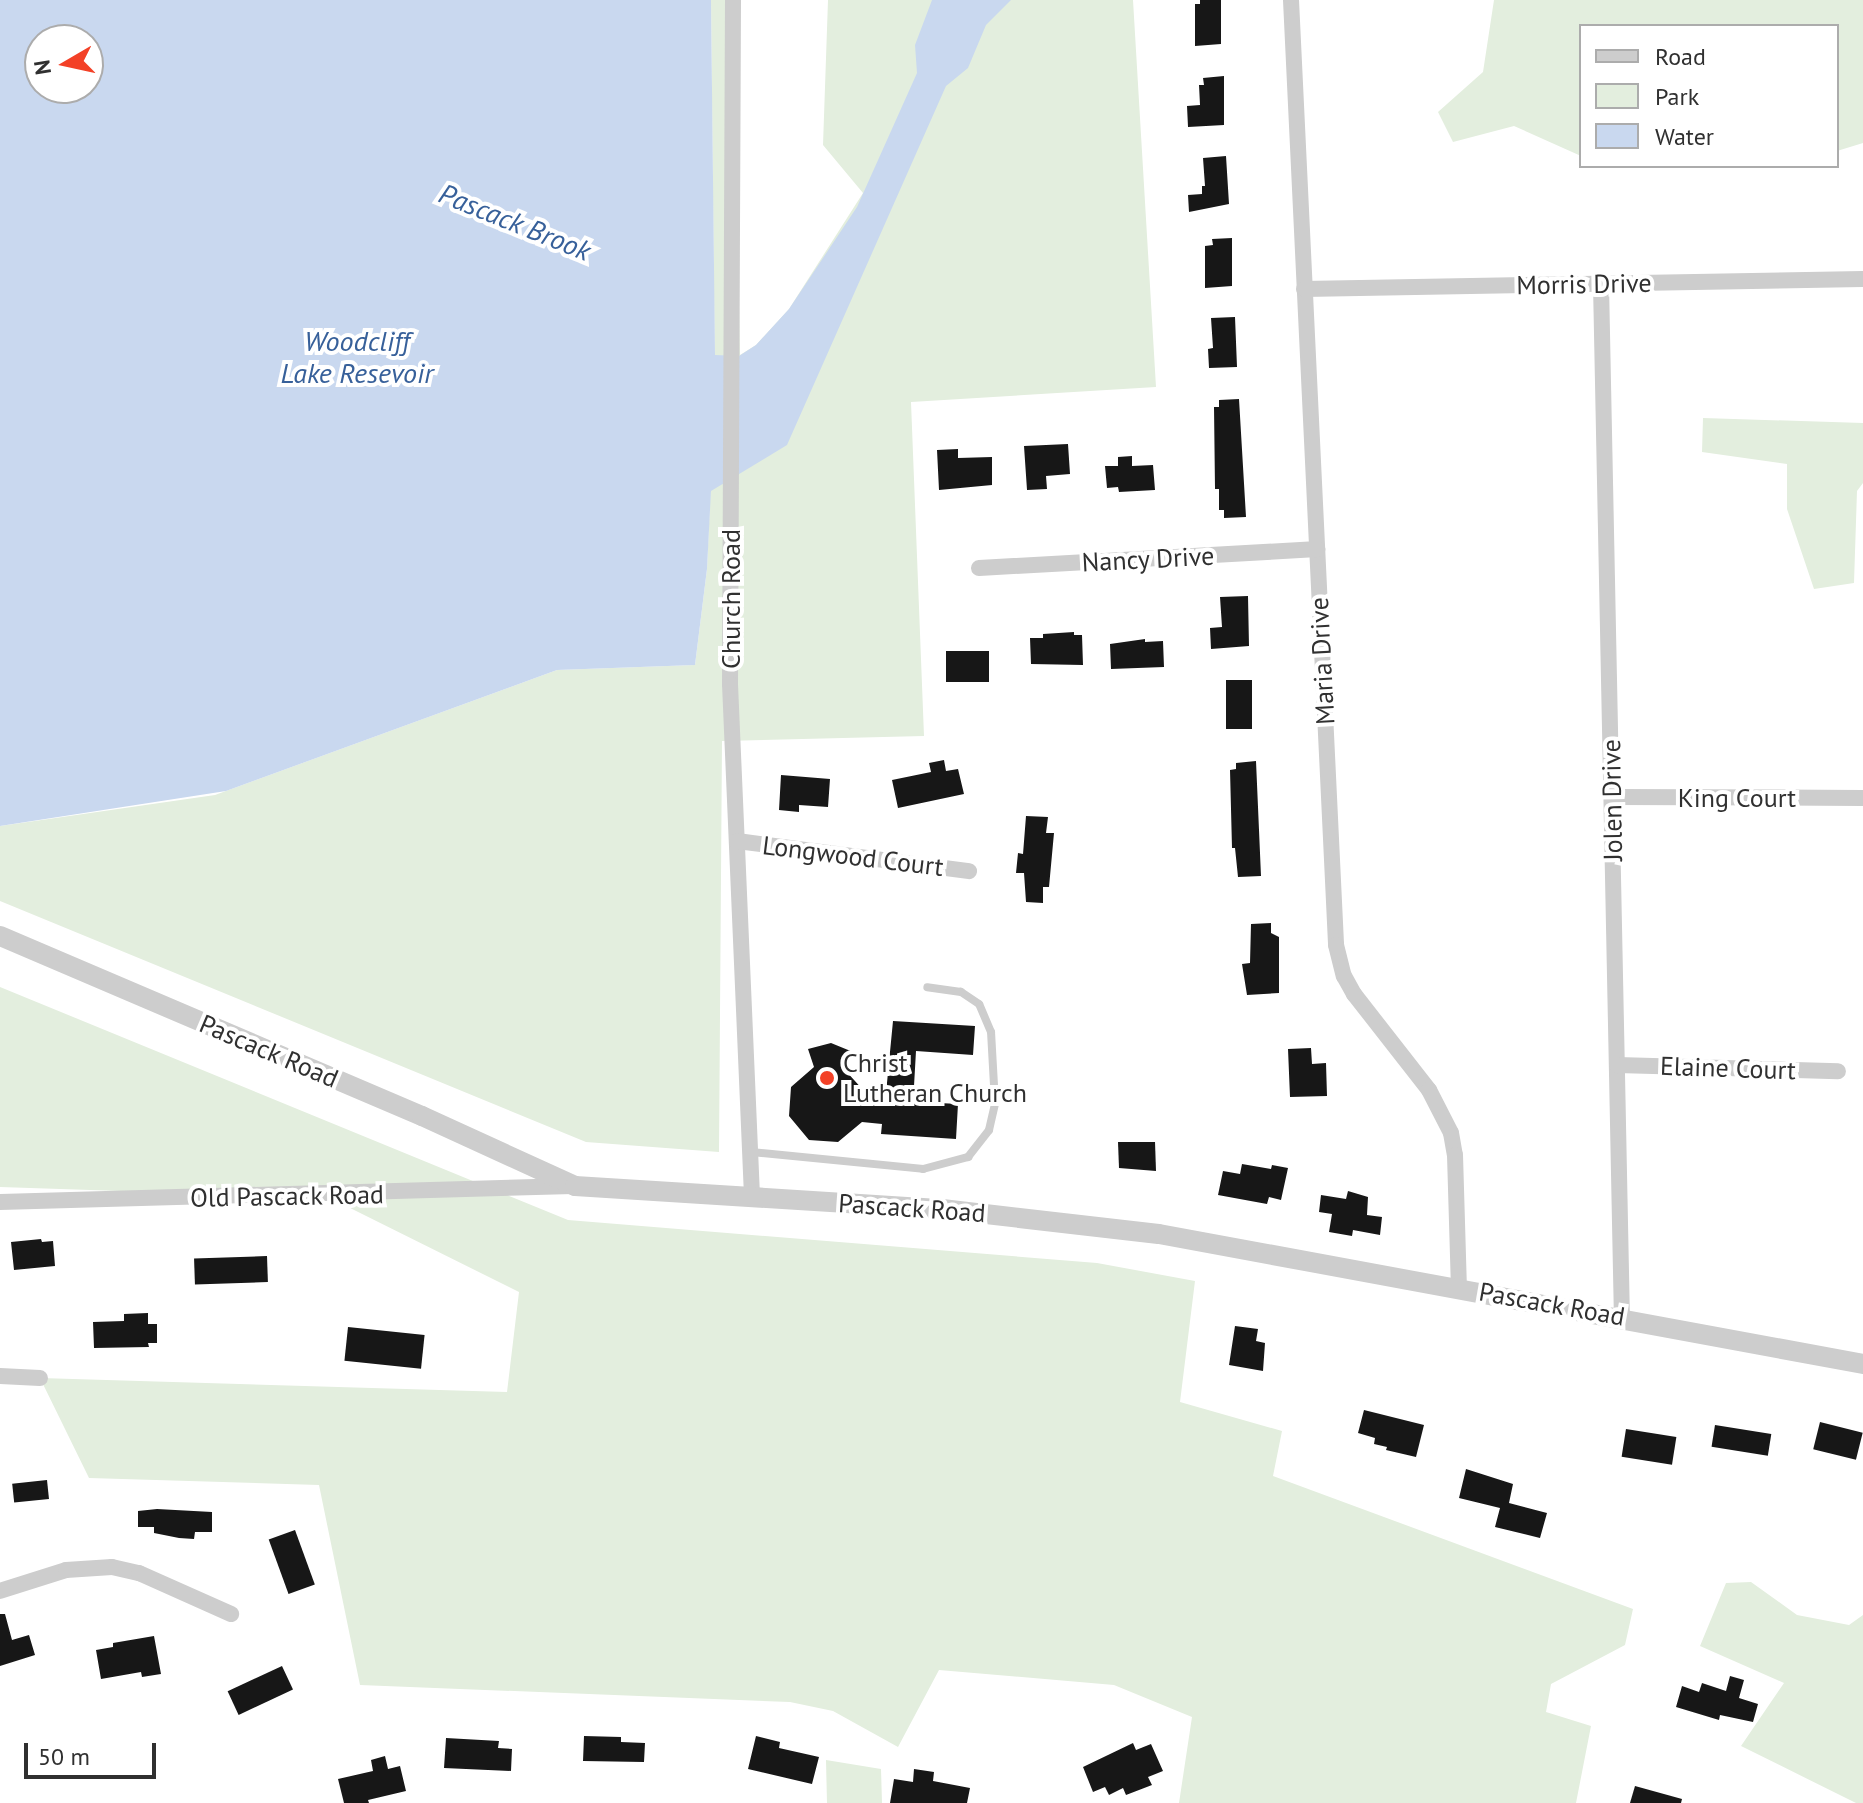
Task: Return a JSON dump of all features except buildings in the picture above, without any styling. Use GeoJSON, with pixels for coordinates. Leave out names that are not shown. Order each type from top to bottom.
{"type":"FeatureCollection","features":[{"type":"Feature","properties":{"kind":"street","name":"Church Road"},"geometry":{"type":"LineString","coordinates":[[733,0],[730,684],[752,1197]]}},
{"type":"Feature","properties":{"kind":"street","name":"Maria Drive"},"geometry":{"type":"LineString","coordinates":[[1291,0],[1338,955],[1354,994],[1429,1090],[1451,1133],[1455,1155],[1459,1287]]}},
{"type":"Feature","properties":{"kind":"street","name":"Morris Drive"},"geometry":{"type":"LineString","coordinates":[[1304,289],[1863,279]]}},
{"type":"Feature","properties":{"kind":"street","name":"Jolen Drive"},"geometry":{"type":"LineString","coordinates":[[1601,284],[1622,1317]]}},
{"type":"Feature","properties":{"kind":"street","name":"Nancy Drive"},"geometry":{"type":"LineString","coordinates":[[979,568],[1317,549]]}},
{"type":"Feature","properties":{"kind":"street","name":"King Court"},"geometry":{"type":"LineString","coordinates":[[1612,797],[1863,798]]}},
{"type":"Feature","properties":{"kind":"street","name":"Longwood Court"},"geometry":{"type":"LineString","coordinates":[[737,841],[969,871]]}},
{"type":"Feature","properties":{"kind":"street","name":"Pascack Road"},"geometry":{"type":"LineString","coordinates":[[0,936],[422,1116],[575,1186],[1051,1220],[1224,1245],[1863,1364]]}},
{"type":"Feature","properties":{"kind":"street","name":"Elaine Court"},"geometry":{"type":"LineString","coordinates":[[1617,1065],[1838,1071]]}},
{"type":"Feature","properties":{"kind":"street","name":"Old Pascack Road"},"geometry":{"type":"LineString","coordinates":[[0,1202],[575,1186]]}},
{"type":"Feature","properties":{"kind":"street"},"geometry":{"type":"LineString","coordinates":[[0,1376],[40,1378]]}},
{"type":"Feature","properties":{"kind":"street"},"geometry":{"type":"LineString","coordinates":[[0,1591],[66,1570],[112,1567],[139,1573],[231,1614]]}},
{"type":"Feature","properties":{"kind":"lane"},"geometry":{"type":"LineString","coordinates":[[750,1152],[923,1169],[968,1157],[989,1130],[995,1103],[991,1032],[979,1004],[961,992],[927,987]]}},
{"type":"Feature","properties":{"kind":"green space"},"geometry":{"type":"Polygon","coordinates":[[[711,0],[733,0],[740,355],[756,345],[789,309],[863,193],[823,145],[828,0],[1133,0],[1156,387],[911,402],[924,736],[722,741],[719,1152],[586,1142],[0,901],[0,826],[215,795],[557,670],[695,665],[707,569],[715,389],[711,0]]]}},
{"type":"Feature","properties":{"kind":"green space"},"geometry":{"type":"Polygon","coordinates":[[[1494,0],[1863,0],[1863,143],[1839,150],[1839,24],[1579,24],[1579,155],[1514,126],[1453,142],[1438,112],[1483,72],[1494,0]]]}},
{"type":"Feature","properties":{"kind":"green space"},"geometry":{"type":"Polygon","coordinates":[[[1703,418],[1863,423],[1863,483],[1857,491],[1854,583],[1814,589],[1787,509],[1787,464],[1702,452],[1703,418]]]}},
{"type":"Feature","properties":{"kind":"green space"},"geometry":{"type":"Polygon","coordinates":[[[0,987],[568,1220],[1097,1263],[1195,1281],[1180,1402],[1282,1431],[1273,1476],[1633,1609],[1625,1645],[1551,1684],[1546,1712],[1591,1726],[1576,1803],[1179,1803],[1192,1717],[1114,1685],[939,1670],[898,1747],[833,1711],[790,1702],[360,1685],[319,1485],[89,1478],[40,1378],[507,1392],[519,1292],[330,1198],[0,1187],[0,987]]]}},
{"type":"Feature","properties":{"kind":"green space"},"geometry":{"type":"Polygon","coordinates":[[[1751,1582],[1797,1615],[1849,1625],[1863,1615],[1863,1803],[1856,1803],[1741,1746],[1784,1683],[1700,1646],[1726,1583],[1751,1582]]]}},
{"type":"Feature","properties":{"kind":"green space"},"geometry":{"type":"Polygon","coordinates":[[[826,1760],[881,1769],[882,1803],[827,1803],[826,1760]]]}},
{"type":"Feature","properties":{"kind":"water","name":"Woodcliff Lake Resevoir"},"geometry":{"type":"Polygon","coordinates":[[[0,0],[711,0],[715,355],[739,356],[756,345],[789,309],[857,207],[917,73],[915,45],[932,0],[1011,0],[986,25],[968,68],[946,86],[787,445],[711,491],[707,569],[695,665],[557,670],[226,791],[0,826],[0,0]]]}},
{"type":"Feature","properties":{"kind":"place","name":"Christ Lutheran Church"},"geometry":{"type":"Point","coordinates":[827,1078]}},
{"type":"Feature","properties":{"kind":"water label","name":"Pascack Brook"},"geometry":{"type":"Point","coordinates":[515,222]}}]}
